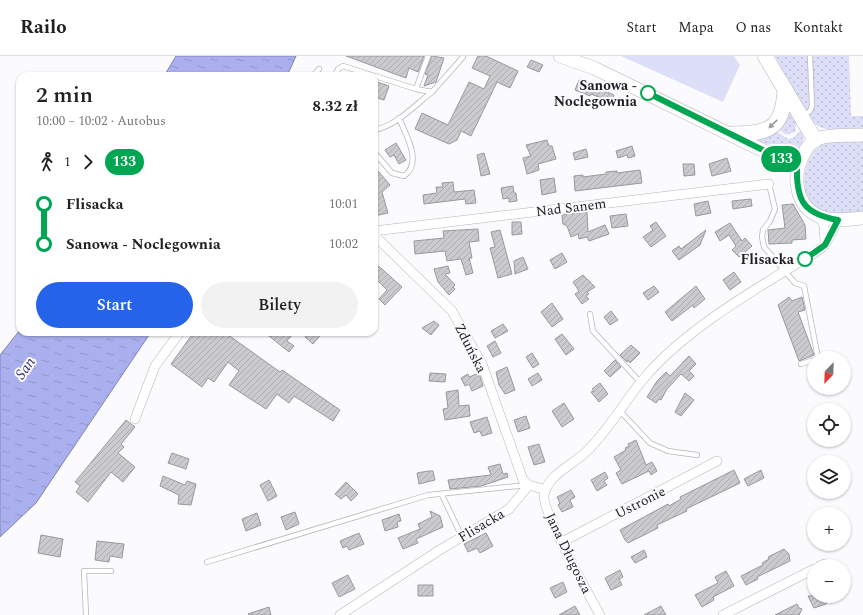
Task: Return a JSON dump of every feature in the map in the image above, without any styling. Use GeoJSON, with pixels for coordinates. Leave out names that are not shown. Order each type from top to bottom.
{"type":"FeatureCollection","features":[{"type":"Feature","properties":{"kind":"main road"},"geometry":{"type":"LineString","coordinates":[[560,56],[594,68],[797,167]]}},
{"type":"Feature","properties":{"kind":"main road"},"geometry":{"type":"LineString","coordinates":[[765,56],[815,140]]}},
{"type":"Feature","properties":{"kind":"main road"},"geometry":{"type":"LineString","coordinates":[[732,134],[755,134],[766,131],[772,126],[779,118],[783,110],[785,89]]}},
{"type":"Feature","properties":{"kind":"main road"},"geometry":{"type":"LineString","coordinates":[[863,135],[815,140],[806,149],[797,167],[796,182],[802,201],[808,208],[820,217],[838,220],[863,218]]}},
{"type":"Feature","properties":{"kind":"street","name":"Nad Sanem"},"geometry":{"type":"LineString","coordinates":[[378,231],[769,184]]}},
{"type":"Feature","properties":{"kind":"street"},"geometry":{"type":"LineString","coordinates":[[820,217],[826,234],[825,245]]}},
{"type":"Feature","properties":{"kind":"street"},"geometry":{"type":"LineString","coordinates":[[529,485],[546,490],[555,476],[586,452],[641,383],[686,337],[825,245],[838,220]]}},
{"type":"Feature","properties":{"kind":"street","name":"Zduńska"},"geometry":{"type":"LineString","coordinates":[[378,239],[452,311],[482,364],[523,480],[529,485]]}},
{"type":"Feature","properties":{"kind":"street"},"geometry":{"type":"LineString","coordinates":[[135,419],[155,366],[177,336]]}},
{"type":"Feature","properties":{"kind":"street","name":"Ustronie"},"geometry":{"type":"LineString","coordinates":[[562,542],[717,461]]}},
{"type":"Feature","properties":{"kind":"street","name":"Flisacka"},"geometry":{"type":"LineString","coordinates":[[340,615],[462,537],[509,509],[529,485]]}},
{"type":"Feature","properties":{"kind":"street","name":"Jana Długosza"},"geometry":{"type":"LineString","coordinates":[[546,490],[544,500],[546,507],[562,542],[600,615]]}},
{"type":"Feature","properties":{"kind":"street"},"geometry":{"type":"LineString","coordinates":[[729,614],[807,573]]}},
{"type":"Feature","properties":{"kind":"lane"},"geometry":{"type":"LineString","coordinates":[[416,89],[428,56]]}},
{"type":"Feature","properties":{"kind":"lane"},"geometry":{"type":"LineString","coordinates":[[378,129],[383,128],[399,118],[432,92],[462,56]]}},
{"type":"Feature","properties":{"kind":"lane"},"geometry":{"type":"LineString","coordinates":[[801,117],[810,111],[812,106],[810,56]]}},
{"type":"Feature","properties":{"kind":"lane"},"geometry":{"type":"LineString","coordinates":[[337,72],[338,69],[343,66],[362,72]]}},
{"type":"Feature","properties":{"kind":"lane"},"geometry":{"type":"LineString","coordinates":[[378,77],[416,89],[432,92]]}},
{"type":"Feature","properties":{"kind":"lane"},"geometry":{"type":"LineString","coordinates":[[378,157],[392,174],[404,176],[409,172],[413,161],[413,153],[399,118]]}},
{"type":"Feature","properties":{"kind":"lane"},"geometry":{"type":"LineString","coordinates":[[769,184],[775,209],[770,222],[763,230],[762,237],[764,246],[795,283],[804,286],[817,351]]}},
{"type":"Feature","properties":{"kind":"lane"},"geometry":{"type":"LineString","coordinates":[[590,314],[593,331],[641,383]]}},
{"type":"Feature","properties":{"kind":"lane"},"geometry":{"type":"LineString","coordinates":[[801,364],[807,362]]}},
{"type":"Feature","properties":{"kind":"lane"},"geometry":{"type":"LineString","coordinates":[[620,411],[650,443],[668,451],[697,455]]}},
{"type":"Feature","properties":{"kind":"lane"},"geometry":{"type":"LineString","coordinates":[[207,562],[428,496],[529,485]]}},
{"type":"Feature","properties":{"kind":"lane"},"geometry":{"type":"LineString","coordinates":[[442,495],[462,537]]}},
{"type":"Feature","properties":{"kind":"lane"},"geometry":{"type":"LineString","coordinates":[[86,615],[84,571],[111,571]]}},
{"type":"Feature","properties":{"kind":"shaded area"},"geometry":{"type":"Polygon","coordinates":[[[621,56],[734,56],[740,65],[723,102],[621,56]]]}},
{"type":"Feature","properties":{"kind":"shaded area"},"geometry":{"type":"Polygon","coordinates":[[[775,56],[849,56],[851,116],[863,116],[863,128],[832,130],[816,125],[803,108],[775,56]]]}},
{"type":"Feature","properties":{"kind":"shaded area"},"geometry":{"type":"Polygon","coordinates":[[[787,103],[797,122],[795,132],[786,135],[775,127],[787,103]]]}},
{"type":"Feature","properties":{"kind":"shaded area"},"geometry":{"type":"Polygon","coordinates":[[[801,130],[803,137],[802,147],[792,152],[786,152],[752,138],[776,131],[788,139],[793,138],[801,130]]]}},
{"type":"Feature","properties":{"kind":"shaded area"},"geometry":{"type":"Polygon","coordinates":[[[863,142],[863,212],[835,214],[819,209],[809,198],[804,185],[804,177],[808,162],[813,152],[816,148],[828,143],[863,142]]]}},
{"type":"Feature","properties":{"kind":"water"},"geometry":{"type":"Polygon","coordinates":[[[176,56],[296,56],[289,72],[166,72],[176,56]]]}},
{"type":"Feature","properties":{"kind":"water","name":"San"},"geometry":{"type":"Polygon","coordinates":[[[16,335],[148,336],[36,503],[0,537],[0,355],[16,335]]]}},
{"type":"Feature","properties":{"kind":"building"},"geometry":{"type":"Polygon","coordinates":[[[346,56],[424,56],[418,72],[409,68],[406,78],[346,56]]]}},
{"type":"Feature","properties":{"kind":"building"},"geometry":{"type":"Polygon","coordinates":[[[432,56],[444,58],[436,82],[424,86],[428,75],[425,74],[432,56]]]}},
{"type":"Feature","properties":{"kind":"building"},"geometry":{"type":"Polygon","coordinates":[[[478,56],[486,56],[518,71],[510,88],[497,82],[471,136],[461,131],[457,140],[449,144],[415,129],[422,113],[448,125],[469,82],[484,89],[490,76],[472,68],[478,56]]]}},
{"type":"Feature","properties":{"kind":"building"},"geometry":{"type":"Polygon","coordinates":[[[531,60],[543,65],[539,72],[527,67],[531,60]]]}},
{"type":"Feature","properties":{"kind":"building"},"geometry":{"type":"Polygon","coordinates":[[[579,80],[614,95],[610,105],[603,102],[604,99],[591,94],[590,96],[575,90],[579,80]]]}},
{"type":"Feature","properties":{"kind":"building"},"geometry":{"type":"Polygon","coordinates":[[[378,82],[389,86],[384,100],[378,98],[378,82]]]}},
{"type":"Feature","properties":{"kind":"building"},"geometry":{"type":"Polygon","coordinates":[[[547,140],[549,146],[552,146],[556,159],[538,164],[539,170],[527,174],[523,158],[531,156],[526,145],[547,140]]]}},
{"type":"Feature","properties":{"kind":"building"},"geometry":{"type":"Polygon","coordinates":[[[396,143],[406,160],[399,164],[394,155],[390,157],[385,150],[396,143]]]}},
{"type":"Feature","properties":{"kind":"building"},"geometry":{"type":"Polygon","coordinates":[[[632,146],[635,156],[628,158],[627,155],[618,158],[616,151],[632,146]]]}},
{"type":"Feature","properties":{"kind":"building"},"geometry":{"type":"Polygon","coordinates":[[[586,149],[588,157],[575,160],[573,153],[586,149]]]}},
{"type":"Feature","properties":{"kind":"building"},"geometry":{"type":"Polygon","coordinates":[[[484,153],[490,174],[481,176],[477,155],[484,153]]]}},
{"type":"Feature","properties":{"kind":"building"},"geometry":{"type":"Polygon","coordinates":[[[727,158],[731,171],[712,176],[709,164],[727,158]]]}},
{"type":"Feature","properties":{"kind":"building"},"geometry":{"type":"Polygon","coordinates":[[[683,164],[694,164],[695,175],[684,176],[683,164]]]}},
{"type":"Feature","properties":{"kind":"building"},"geometry":{"type":"Polygon","coordinates":[[[640,170],[642,183],[575,191],[574,176],[583,175],[583,177],[606,174],[606,172],[617,171],[617,173],[640,170]]]}},
{"type":"Feature","properties":{"kind":"building"},"geometry":{"type":"Polygon","coordinates":[[[378,171],[390,185],[382,192],[388,213],[378,215],[378,171]]]}},
{"type":"Feature","properties":{"kind":"building"},"geometry":{"type":"Polygon","coordinates":[[[554,178],[556,192],[542,195],[540,180],[554,178]]]}},
{"type":"Feature","properties":{"kind":"building"},"geometry":{"type":"Polygon","coordinates":[[[453,182],[454,192],[474,190],[476,203],[466,204],[465,199],[424,204],[423,195],[437,193],[436,187],[443,187],[442,183],[453,182]]]}},
{"type":"Feature","properties":{"kind":"building"},"geometry":{"type":"Polygon","coordinates":[[[513,186],[517,201],[509,202],[509,198],[503,199],[501,188],[513,186]]]}},
{"type":"Feature","properties":{"kind":"building"},"geometry":{"type":"Polygon","coordinates":[[[751,199],[752,206],[733,209],[732,201],[751,199]]]}},
{"type":"Feature","properties":{"kind":"building"},"geometry":{"type":"Polygon","coordinates":[[[708,201],[711,213],[696,216],[694,204],[708,201]]]}},
{"type":"Feature","properties":{"kind":"building"},"geometry":{"type":"Polygon","coordinates":[[[793,204],[805,225],[806,239],[792,240],[792,243],[769,244],[768,230],[785,228],[782,205],[793,204]]]}},
{"type":"Feature","properties":{"kind":"building"},"geometry":{"type":"Polygon","coordinates":[[[587,212],[588,232],[605,225],[609,234],[589,241],[587,237],[579,239],[578,234],[571,237],[567,226],[563,224],[562,215],[587,212]]]}},
{"type":"Feature","properties":{"kind":"building"},"geometry":{"type":"Polygon","coordinates":[[[626,214],[628,226],[612,228],[610,216],[626,214]]]}},
{"type":"Feature","properties":{"kind":"building"},"geometry":{"type":"Polygon","coordinates":[[[512,222],[521,222],[522,234],[512,235],[512,222]]]}},
{"type":"Feature","properties":{"kind":"building"},"geometry":{"type":"Polygon","coordinates":[[[656,222],[666,236],[651,247],[643,237],[653,230],[650,226],[656,222]]]}},
{"type":"Feature","properties":{"kind":"building"},"geometry":{"type":"Polygon","coordinates":[[[730,223],[742,241],[745,238],[752,246],[739,257],[732,250],[736,246],[729,235],[720,241],[715,232],[730,223]]]}},
{"type":"Feature","properties":{"kind":"building"},"geometry":{"type":"Polygon","coordinates":[[[478,229],[479,241],[469,242],[472,258],[469,258],[473,273],[466,275],[461,259],[447,261],[445,251],[415,254],[414,241],[444,238],[443,231],[478,229]]]}},
{"type":"Feature","properties":{"kind":"building"},"geometry":{"type":"Polygon","coordinates":[[[500,230],[512,274],[498,278],[490,248],[495,247],[491,232],[500,230]]]}},
{"type":"Feature","properties":{"kind":"building"},"geometry":{"type":"Polygon","coordinates":[[[706,230],[700,245],[679,260],[672,251],[679,246],[681,249],[706,230]]]}},
{"type":"Feature","properties":{"kind":"building"},"geometry":{"type":"Polygon","coordinates":[[[562,253],[567,262],[555,269],[550,260],[562,253]]]}},
{"type":"Feature","properties":{"kind":"building"},"geometry":{"type":"Polygon","coordinates":[[[523,257],[528,269],[515,274],[514,261],[523,257]]]}},
{"type":"Feature","properties":{"kind":"building"},"geometry":{"type":"Polygon","coordinates":[[[378,266],[402,287],[385,305],[379,299],[387,290],[378,281],[378,266]]]}},
{"type":"Feature","properties":{"kind":"building"},"geometry":{"type":"Polygon","coordinates":[[[448,266],[450,273],[445,274],[455,285],[453,287],[455,289],[449,295],[438,282],[434,269],[448,266]]]}},
{"type":"Feature","properties":{"kind":"building"},"geometry":{"type":"Polygon","coordinates":[[[734,272],[741,282],[730,290],[723,280],[734,272]]]}},
{"type":"Feature","properties":{"kind":"building"},"geometry":{"type":"Polygon","coordinates":[[[583,275],[595,287],[587,292],[589,294],[586,296],[589,299],[582,304],[575,294],[579,291],[573,282],[583,275]]]}},
{"type":"Feature","properties":{"kind":"building"},"geometry":{"type":"Polygon","coordinates":[[[654,286],[659,292],[648,300],[643,293],[654,286]]]}},
{"type":"Feature","properties":{"kind":"building"},"geometry":{"type":"Polygon","coordinates":[[[696,286],[705,299],[694,308],[693,305],[672,321],[665,312],[696,286]]]}},
{"type":"Feature","properties":{"kind":"building"},"geometry":{"type":"Polygon","coordinates":[[[789,297],[792,301],[802,297],[805,310],[798,312],[813,351],[807,351],[807,358],[799,361],[778,305],[789,297]]]}},
{"type":"Feature","properties":{"kind":"building"},"geometry":{"type":"Polygon","coordinates":[[[552,303],[563,319],[552,327],[541,312],[552,303]]]}},
{"type":"Feature","properties":{"kind":"building"},"geometry":{"type":"Polygon","coordinates":[[[611,311],[618,320],[610,325],[604,317],[611,311]]]}},
{"type":"Feature","properties":{"kind":"building"},"geometry":{"type":"Polygon","coordinates":[[[434,321],[439,325],[431,335],[422,328],[434,321]]]}},
{"type":"Feature","properties":{"kind":"building"},"geometry":{"type":"Polygon","coordinates":[[[503,324],[508,331],[495,338],[491,331],[503,324]]]}},
{"type":"Feature","properties":{"kind":"building"},"geometry":{"type":"Polygon","coordinates":[[[562,334],[574,349],[566,355],[555,339],[562,334]]]}},
{"type":"Feature","properties":{"kind":"building"},"geometry":{"type":"Polygon","coordinates":[[[191,336],[230,336],[280,372],[282,370],[340,410],[333,421],[294,396],[289,403],[277,394],[266,409],[229,385],[239,371],[228,362],[214,382],[208,378],[202,387],[171,364],[191,336]]]}},
{"type":"Feature","properties":{"kind":"building"},"geometry":{"type":"Polygon","coordinates":[[[269,336],[291,336],[287,341],[294,346],[289,352],[269,336]]]}},
{"type":"Feature","properties":{"kind":"building"},"geometry":{"type":"Polygon","coordinates":[[[306,336],[320,336],[313,344],[305,337],[306,336]]]}},
{"type":"Feature","properties":{"kind":"building"},"geometry":{"type":"Polygon","coordinates":[[[495,341],[501,353],[493,357],[487,346],[495,341]]]}},
{"type":"Feature","properties":{"kind":"building"},"geometry":{"type":"Polygon","coordinates":[[[631,345],[640,353],[630,363],[620,355],[631,345]]]}},
{"type":"Feature","properties":{"kind":"building"},"geometry":{"type":"Polygon","coordinates":[[[532,353],[539,364],[533,368],[526,357],[532,353]]]}},
{"type":"Feature","properties":{"kind":"building"},"geometry":{"type":"Polygon","coordinates":[[[689,356],[696,364],[689,371],[694,376],[689,381],[681,374],[667,389],[661,400],[659,399],[656,403],[647,397],[657,381],[666,372],[670,376],[689,356]]]}},
{"type":"Feature","properties":{"kind":"building"},"geometry":{"type":"Polygon","coordinates":[[[615,360],[621,367],[610,377],[604,371],[615,360]]]}},
{"type":"Feature","properties":{"kind":"building"},"geometry":{"type":"Polygon","coordinates":[[[507,367],[515,390],[505,394],[499,385],[496,372],[507,367]]]}},
{"type":"Feature","properties":{"kind":"building"},"geometry":{"type":"Polygon","coordinates":[[[430,373],[446,374],[445,382],[429,381],[430,373]]]}},
{"type":"Feature","properties":{"kind":"building"},"geometry":{"type":"Polygon","coordinates":[[[479,373],[483,386],[472,391],[469,384],[465,386],[461,378],[468,374],[469,377],[479,373]]]}},
{"type":"Feature","properties":{"kind":"building"},"geometry":{"type":"Polygon","coordinates":[[[538,373],[542,380],[532,386],[528,379],[538,373]]]}},
{"type":"Feature","properties":{"kind":"building"},"geometry":{"type":"Polygon","coordinates":[[[600,383],[608,394],[599,402],[591,392],[594,391],[592,389],[600,383]]]}},
{"type":"Feature","properties":{"kind":"building"},"geometry":{"type":"Polygon","coordinates":[[[458,390],[459,406],[469,405],[470,416],[445,420],[443,409],[448,408],[446,392],[458,390]]]}},
{"type":"Feature","properties":{"kind":"building"},"geometry":{"type":"Polygon","coordinates":[[[685,393],[694,400],[681,416],[675,412],[685,393]]]}},
{"type":"Feature","properties":{"kind":"building"},"geometry":{"type":"Polygon","coordinates":[[[564,403],[574,419],[562,427],[552,411],[564,403]]]}},
{"type":"Feature","properties":{"kind":"building"},"geometry":{"type":"Polygon","coordinates":[[[526,416],[530,428],[518,432],[514,420],[526,416]]]}},
{"type":"Feature","properties":{"kind":"building"},"geometry":{"type":"Polygon","coordinates":[[[487,417],[492,433],[482,436],[480,431],[474,433],[470,422],[487,417]]]}},
{"type":"Feature","properties":{"kind":"building"},"geometry":{"type":"Polygon","coordinates":[[[126,420],[135,427],[121,444],[124,447],[118,453],[135,467],[123,482],[111,472],[88,502],[76,492],[80,486],[75,482],[126,420]]]}},
{"type":"Feature","properties":{"kind":"building"},"geometry":{"type":"Polygon","coordinates":[[[636,440],[646,465],[652,462],[657,471],[651,475],[649,471],[622,484],[616,473],[621,470],[614,457],[626,450],[625,448],[629,446],[628,444],[636,440]]]}},
{"type":"Feature","properties":{"kind":"building"},"geometry":{"type":"Polygon","coordinates":[[[539,444],[545,462],[534,465],[528,447],[539,444]]]}},
{"type":"Feature","properties":{"kind":"building"},"geometry":{"type":"Polygon","coordinates":[[[172,453],[189,459],[186,469],[168,463],[172,453]]]}},
{"type":"Feature","properties":{"kind":"building"},"geometry":{"type":"Polygon","coordinates":[[[500,464],[503,474],[507,473],[508,477],[481,486],[450,489],[448,480],[491,475],[488,467],[500,464]]]}},
{"type":"Feature","properties":{"kind":"building"},"geometry":{"type":"Polygon","coordinates":[[[734,470],[740,483],[686,509],[687,511],[657,525],[658,528],[628,543],[625,540],[620,530],[668,504],[669,506],[681,499],[680,497],[734,470]]]}},
{"type":"Feature","properties":{"kind":"building"},"geometry":{"type":"Polygon","coordinates":[[[761,470],[764,478],[748,486],[744,479],[761,470]]]}},
{"type":"Feature","properties":{"kind":"building"},"geometry":{"type":"Polygon","coordinates":[[[433,471],[435,480],[419,484],[417,473],[433,471]]]}},
{"type":"Feature","properties":{"kind":"building"},"geometry":{"type":"Polygon","coordinates":[[[605,472],[608,478],[604,481],[607,485],[597,491],[591,480],[605,472]]]}},
{"type":"Feature","properties":{"kind":"building"},"geometry":{"type":"Polygon","coordinates":[[[163,476],[185,485],[187,481],[196,484],[191,505],[178,504],[179,495],[160,486],[163,476]]]}},
{"type":"Feature","properties":{"kind":"building"},"geometry":{"type":"Polygon","coordinates":[[[269,480],[277,496],[268,501],[260,485],[269,480]]]}},
{"type":"Feature","properties":{"kind":"building"},"geometry":{"type":"Polygon","coordinates":[[[346,482],[358,494],[351,501],[346,495],[341,499],[335,494],[346,482]]]}},
{"type":"Feature","properties":{"kind":"building"},"geometry":{"type":"Polygon","coordinates":[[[571,490],[575,497],[570,500],[573,507],[562,512],[558,505],[560,503],[557,497],[571,490]]]}},
{"type":"Feature","properties":{"kind":"building"},"geometry":{"type":"Polygon","coordinates":[[[430,511],[440,516],[443,527],[416,539],[418,543],[403,549],[398,538],[420,529],[418,524],[432,517],[430,511]]]}},
{"type":"Feature","properties":{"kind":"building"},"geometry":{"type":"Polygon","coordinates":[[[295,512],[299,524],[286,530],[281,517],[295,512]]]}},
{"type":"Feature","properties":{"kind":"building"},"geometry":{"type":"Polygon","coordinates":[[[257,513],[261,525],[246,531],[242,519],[257,513]]]}},
{"type":"Feature","properties":{"kind":"building"},"geometry":{"type":"Polygon","coordinates":[[[399,514],[401,521],[397,522],[398,527],[385,531],[382,520],[399,514]]]}},
{"type":"Feature","properties":{"kind":"building"},"geometry":{"type":"Polygon","coordinates":[[[359,533],[364,544],[349,550],[347,546],[343,548],[340,541],[359,533]]]}},
{"type":"Feature","properties":{"kind":"building"},"geometry":{"type":"Polygon","coordinates":[[[486,533],[493,546],[480,553],[477,548],[468,552],[464,544],[486,533]]]}},
{"type":"Feature","properties":{"kind":"building"},"geometry":{"type":"Polygon","coordinates":[[[41,535],[63,539],[60,557],[38,553],[41,535]]]}},
{"type":"Feature","properties":{"kind":"building"},"geometry":{"type":"Polygon","coordinates":[[[97,541],[124,544],[122,558],[110,556],[109,562],[95,560],[97,541]]]}},
{"type":"Feature","properties":{"kind":"building"},"geometry":{"type":"Polygon","coordinates":[[[784,549],[789,554],[790,561],[757,577],[758,579],[746,585],[741,576],[763,565],[762,563],[769,559],[768,557],[784,549]]]}},
{"type":"Feature","properties":{"kind":"building"},"geometry":{"type":"Polygon","coordinates":[[[644,550],[647,557],[635,563],[631,557],[644,550]]]}},
{"type":"Feature","properties":{"kind":"building"},"geometry":{"type":"Polygon","coordinates":[[[620,570],[623,577],[619,579],[622,585],[611,590],[605,578],[620,570]]]}},
{"type":"Feature","properties":{"kind":"building"},"geometry":{"type":"Polygon","coordinates":[[[726,571],[734,586],[713,597],[714,600],[702,607],[695,595],[718,583],[715,577],[726,571]]]}},
{"type":"Feature","properties":{"kind":"building"},"geometry":{"type":"Polygon","coordinates":[[[348,575],[355,589],[339,597],[332,583],[348,575]]]}},
{"type":"Feature","properties":{"kind":"building"},"geometry":{"type":"Polygon","coordinates":[[[563,582],[567,592],[555,598],[550,588],[563,582]]]}},
{"type":"Feature","properties":{"kind":"building"},"geometry":{"type":"Polygon","coordinates":[[[418,585],[433,585],[433,596],[418,596],[418,585]]]}},
{"type":"Feature","properties":{"kind":"building"},"geometry":{"type":"Polygon","coordinates":[[[812,603],[826,603],[826,604],[814,608],[812,603]]]}},
{"type":"Feature","properties":{"kind":"building"},"geometry":{"type":"Polygon","coordinates":[[[797,604],[799,608],[802,609],[799,615],[775,615],[797,604]]]}},
{"type":"Feature","properties":{"kind":"building"},"geometry":{"type":"Polygon","coordinates":[[[575,606],[580,615],[559,615],[575,606]]]}},
{"type":"Feature","properties":{"kind":"building"},"geometry":{"type":"Polygon","coordinates":[[[661,606],[666,615],[644,615],[661,606]]]}},
{"type":"Feature","properties":{"kind":"building"},"geometry":{"type":"Polygon","coordinates":[[[269,607],[271,615],[248,614],[269,607]]]}},
{"type":"Feature","properties":{"kind":"bus line","name":"133"},"geometry":{"type":"LineString","coordinates":[[648,93],[797,167],[796,182],[802,201],[808,208],[820,217],[838,220],[825,245],[805,259]]}},
{"type":"Feature","properties":{"kind":"place","name":"Sanowa - Noclegownia"},"geometry":{"type":"Point","coordinates":[648,93]}},
{"type":"Feature","properties":{"kind":"place","name":"Flisacka"},"geometry":{"type":"Point","coordinates":[805,259]}}]}
